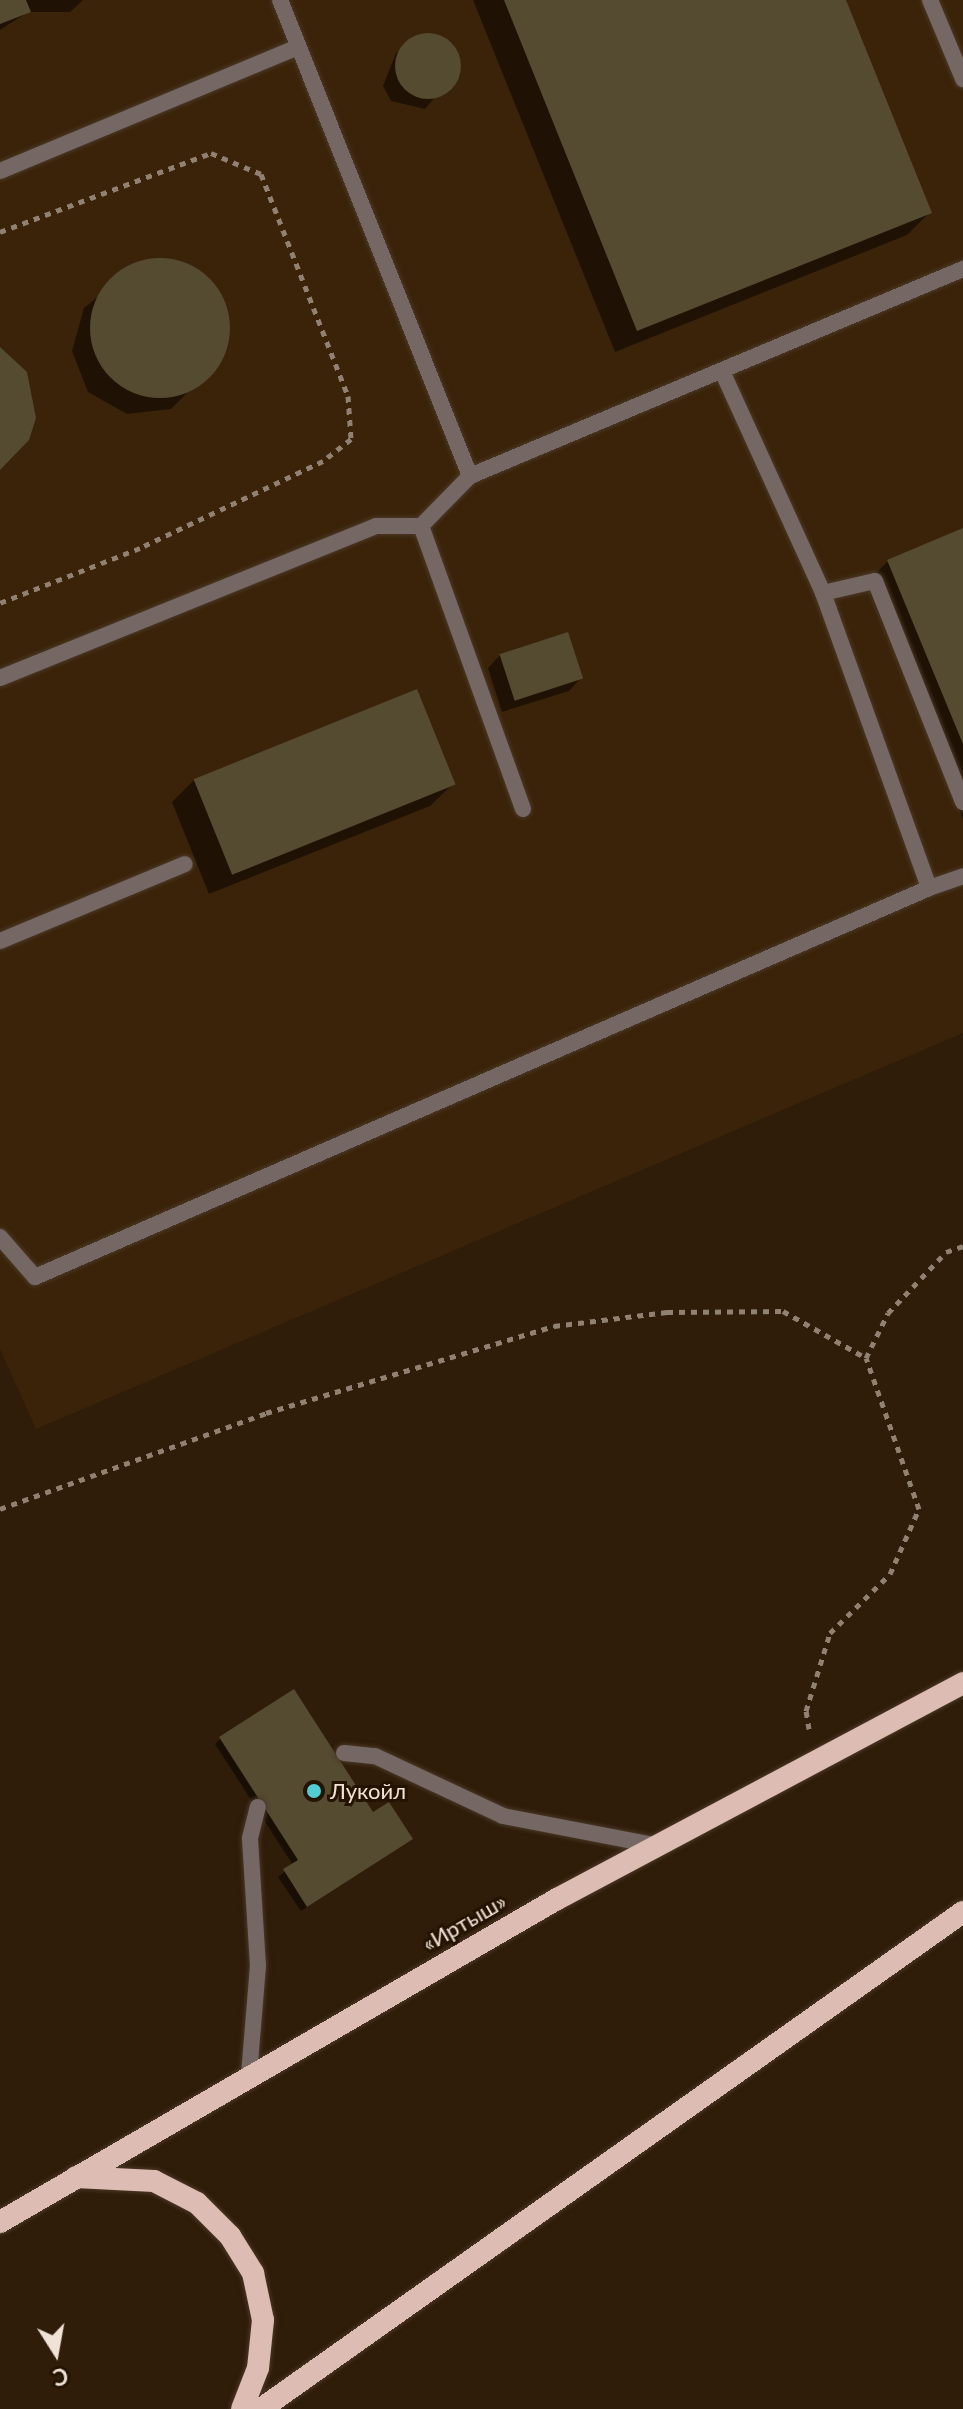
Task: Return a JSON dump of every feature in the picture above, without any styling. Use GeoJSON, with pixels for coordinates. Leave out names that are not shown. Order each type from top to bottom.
{"type":"FeatureCollection","features":[{"type":"Feature","properties":{"kind":"highway","name":"«Иртыш»"},"geometry":{"type":"LineString","coordinates":[[0,2222],[249,2075],[654,1845],[963,1683]]}},
{"type":"Feature","properties":{"kind":"highway"},"geometry":{"type":"LineString","coordinates":[[261,2409],[963,1912]]}},
{"type":"Feature","properties":{"kind":"highway"},"geometry":{"type":"LineString","coordinates":[[76,2177],[154,2181],[197,2203],[230,2236],[253,2273],[263,2320],[258,2368],[242,2409]]}},
{"type":"Feature","properties":{"kind":"lane"},"geometry":{"type":"LineString","coordinates":[[280,0],[470,476]]}},
{"type":"Feature","properties":{"kind":"lane"},"geometry":{"type":"LineString","coordinates":[[930,0],[963,79]]}},
{"type":"Feature","properties":{"kind":"lane"},"geometry":{"type":"LineString","coordinates":[[0,171],[298,47]]}},
{"type":"Feature","properties":{"kind":"lane"},"geometry":{"type":"LineString","coordinates":[[0,678],[376,526],[421,526],[470,476],[963,269]]}},
{"type":"Feature","properties":{"kind":"lane"},"geometry":{"type":"LineString","coordinates":[[722,371],[823,593],[929,888]]}},
{"type":"Feature","properties":{"kind":"lane"},"geometry":{"type":"LineString","coordinates":[[421,526],[523,809]]}},
{"type":"Feature","properties":{"kind":"lane"},"geometry":{"type":"LineString","coordinates":[[823,593],[875,581],[963,802]]}},
{"type":"Feature","properties":{"kind":"lane"},"geometry":{"type":"LineString","coordinates":[[0,941],[185,864]]}},
{"type":"Feature","properties":{"kind":"lane"},"geometry":{"type":"LineString","coordinates":[[0,1237],[35,1277],[929,888],[963,876]]}},
{"type":"Feature","properties":{"kind":"lane"},"geometry":{"type":"LineString","coordinates":[[344,1753],[375,1756],[503,1816],[654,1845]]}},
{"type":"Feature","properties":{"kind":"lane"},"geometry":{"type":"LineString","coordinates":[[249,2075],[258,1966],[250,1838],[258,1807]]}},
{"type":"Feature","properties":{"kind":"path"},"geometry":{"type":"LineString","coordinates":[[0,232],[211,153],[261,174],[348,396],[351,439],[323,461],[140,548],[0,603]]}},
{"type":"Feature","properties":{"kind":"path"},"geometry":{"type":"LineString","coordinates":[[866,1358],[888,1313],[946,1252],[963,1246]]}},
{"type":"Feature","properties":{"kind":"path"},"geometry":{"type":"LineString","coordinates":[[0,1509],[266,1413],[554,1326],[667,1312],[783,1311],[866,1358],[919,1509],[890,1574],[830,1633],[806,1711],[814,1761]]}},
{"type":"Feature","properties":{"kind":"shaded area"},"geometry":{"type":"Polygon","coordinates":[[[0,0],[963,0],[963,1033],[36,1429],[0,1349],[0,0]]]}},
{"type":"Feature","properties":{"kind":"building"},"geometry":{"type":"Polygon","coordinates":[[[0,0],[26,0],[31,12],[0,24],[0,0]]]}},
{"type":"Feature","properties":{"kind":"building"},"geometry":{"type":"Polygon","coordinates":[[[504,0],[846,0],[932,213],[637,331],[504,0]]]}},
{"type":"Feature","properties":{"kind":"building"},"geometry":{"type":"Polygon","coordinates":[[[434,33],[452,42],[459,53],[459,79],[452,90],[441,97],[422,99],[404,90],[397,79],[395,60],[404,42],[415,35],[434,33]]]}},
{"type":"Feature","properties":{"kind":"building"},"geometry":{"type":"Polygon","coordinates":[[[160,258],[187,263],[209,279],[225,301],[230,328],[225,355],[209,377],[187,393],[160,398],[133,393],[111,377],[95,355],[90,328],[95,301],[111,279],[133,263],[160,258]]]}},
{"type":"Feature","properties":{"kind":"building"},"geometry":{"type":"Polygon","coordinates":[[[0,347],[27,372],[36,418],[29,440],[0,470],[0,347]]]}},
{"type":"Feature","properties":{"kind":"building"},"geometry":{"type":"Polygon","coordinates":[[[963,528],[963,744],[887,560],[963,528]]]}},
{"type":"Feature","properties":{"kind":"building"},"geometry":{"type":"Polygon","coordinates":[[[568,632],[583,679],[515,701],[500,654],[568,632]]]}},
{"type":"Feature","properties":{"kind":"building"},"geometry":{"type":"Polygon","coordinates":[[[417,689],[456,784],[232,875],[194,779],[417,689]]]}},
{"type":"Feature","properties":{"kind":"building"},"geometry":{"type":"Polygon","coordinates":[[[294,1689],[373,1812],[389,1802],[413,1839],[307,1907],[283,1869],[298,1860],[219,1737],[294,1689]]]}},
{"type":"Feature","properties":{"kind":"place","name":"Лукойл"},"geometry":{"type":"Point","coordinates":[314,1791]}}]}
